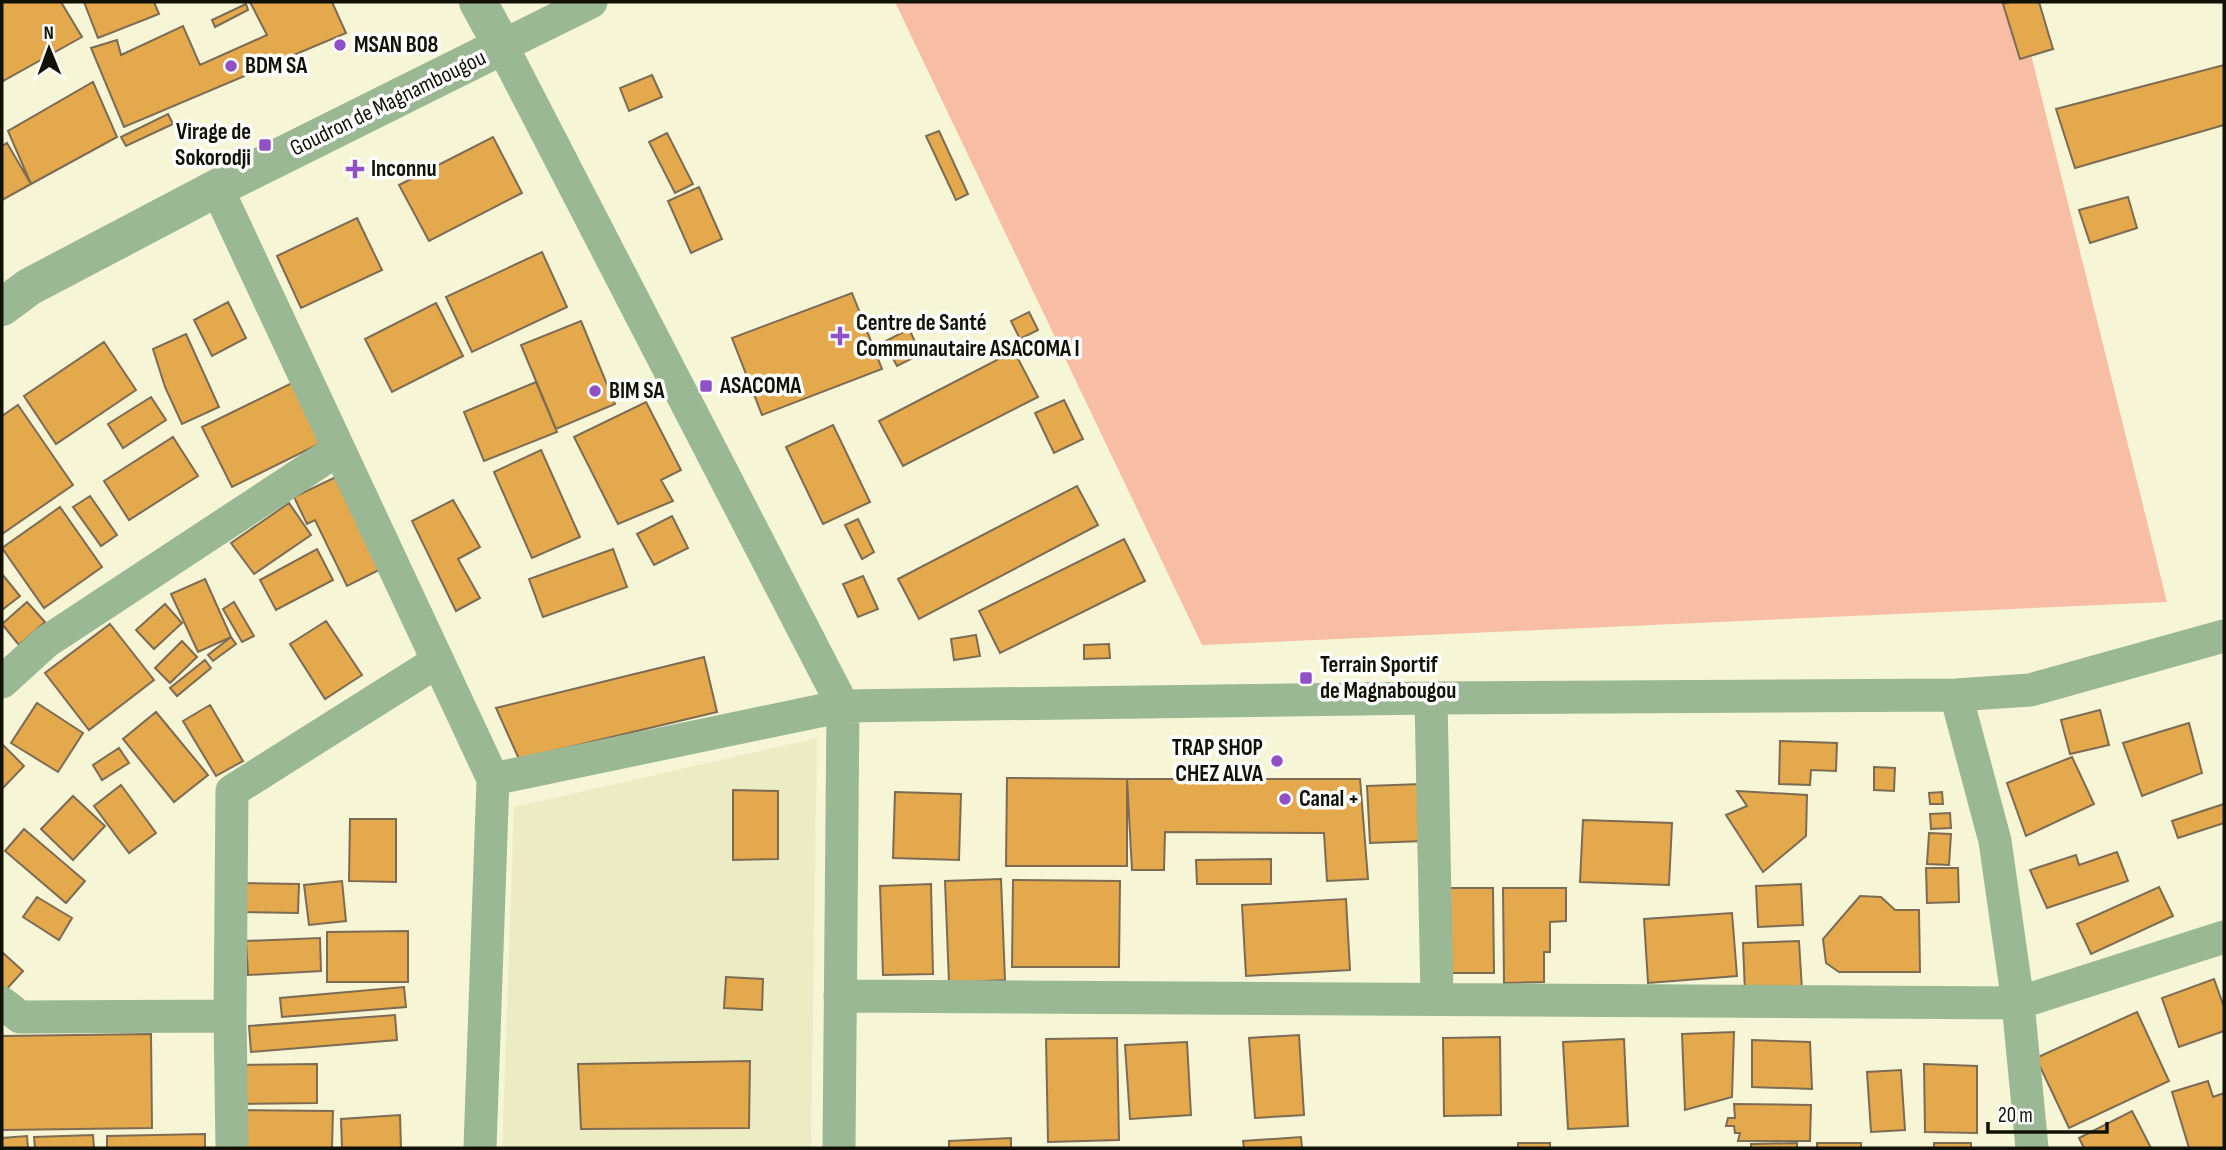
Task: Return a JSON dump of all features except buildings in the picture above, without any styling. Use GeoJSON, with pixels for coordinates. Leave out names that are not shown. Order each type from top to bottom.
{"type":"FeatureCollection","features":[{"type":"Feature","properties":{"kind":"street"},"geometry":{"type":"LineString","coordinates":[[478,2],[843,706],[839,1148]]}},
{"type":"Feature","properties":{"kind":"street","name":"Goudron de Magnambougou"},"geometry":{"type":"LineString","coordinates":[[2,307],[29,287],[217,188],[591,2]]}},
{"type":"Feature","properties":{"kind":"street"},"geometry":{"type":"LineString","coordinates":[[217,188],[493,779],[480,1148]]}},
{"type":"Feature","properties":{"kind":"street"},"geometry":{"type":"LineString","coordinates":[[2,682],[46,642],[339,449]]}},
{"type":"Feature","properties":{"kind":"street"},"geometry":{"type":"LineString","coordinates":[[493,779],[843,706],[1431,698],[1956,695],[2030,690],[2224,636]]}},
{"type":"Feature","properties":{"kind":"street"},"geometry":{"type":"LineString","coordinates":[[232,1148],[232,791],[438,661]]}},
{"type":"Feature","properties":{"kind":"street"},"geometry":{"type":"LineString","coordinates":[[1956,695],[1996,841],[2018,1003],[2032,1148]]}},
{"type":"Feature","properties":{"kind":"street"},"geometry":{"type":"LineString","coordinates":[[1431,698],[1437,999]]}},
{"type":"Feature","properties":{"kind":"street"},"geometry":{"type":"LineString","coordinates":[[840,996],[2018,1003],[2224,937]]}},
{"type":"Feature","properties":{"kind":"street"},"geometry":{"type":"LineString","coordinates":[[2,1003],[20,1017],[230,1016]]}},
{"type":"Feature","properties":{"kind":"shaded area"},"geometry":{"type":"Polygon","coordinates":[[[895,2],[2018,2],[2167,602],[1202,645],[895,2]]]}},
{"type":"Feature","properties":{"kind":"shaded area"},"geometry":{"type":"Polygon","coordinates":[[[817,738],[811,1148],[502,1148],[514,807],[817,738]]]}},
{"type":"Feature","properties":{"kind":"place","name":"MSAN B08"},"geometry":{"type":"Point","coordinates":[340,45]}},
{"type":"Feature","properties":{"kind":"place","name":"BDM SA"},"geometry":{"type":"Point","coordinates":[231,66]}},
{"type":"Feature","properties":{"kind":"place","name":"Virage de Sokorodji"},"geometry":{"type":"Point","coordinates":[265,145]}},
{"type":"Feature","properties":{"kind":"place","name":"Inconnu"},"geometry":{"type":"Point","coordinates":[355,169]}},
{"type":"Feature","properties":{"kind":"place","name":"Centre de Santé Communautaire ASACOMA I"},"geometry":{"type":"Point","coordinates":[840,336]}},
{"type":"Feature","properties":{"kind":"place","name":"ASACOMA"},"geometry":{"type":"Point","coordinates":[706,386]}},
{"type":"Feature","properties":{"kind":"place","name":"BIM SA"},"geometry":{"type":"Point","coordinates":[595,391]}},
{"type":"Feature","properties":{"kind":"place","name":"Terrain Sportif de Magnabougou"},"geometry":{"type":"Point","coordinates":[1306,678]}},
{"type":"Feature","properties":{"kind":"place","name":"TRAP SHOP CHEZ ALVA"},"geometry":{"type":"Point","coordinates":[1277,761]}},
{"type":"Feature","properties":{"kind":"place","name":"Canal +"},"geometry":{"type":"Point","coordinates":[1285,799]}}]}
